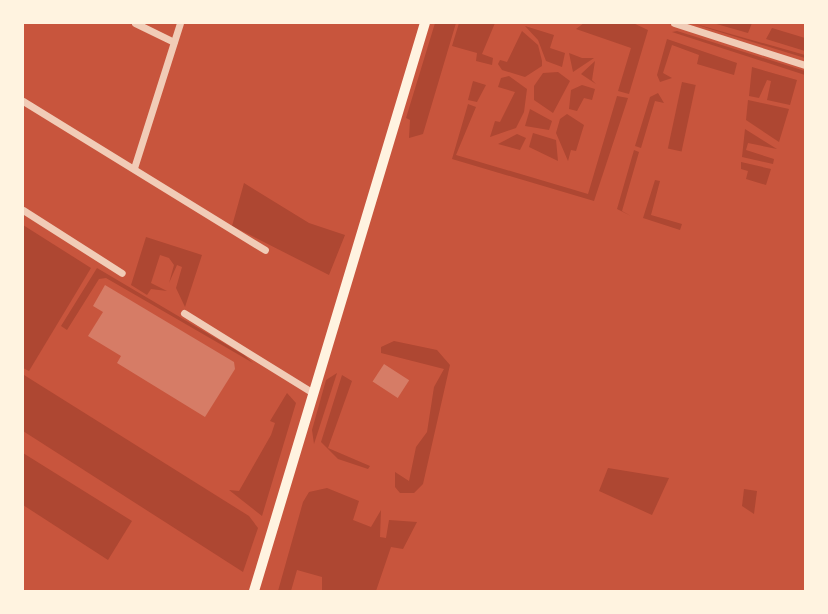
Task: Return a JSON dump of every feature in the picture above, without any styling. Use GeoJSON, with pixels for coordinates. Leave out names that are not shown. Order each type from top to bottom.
{"type":"FeatureCollection","features":[{"type":"Feature","properties":{"kind":"main road"},"geometry":{"type":"LineString","coordinates":[[254,591],[425,23]]}},
{"type":"Feature","properties":{"kind":"street"},"geometry":{"type":"LineString","coordinates":[[135,23],[174,42]]}},
{"type":"Feature","properties":{"kind":"street"},"geometry":{"type":"LineString","coordinates":[[134,168],[180,23]]}},
{"type":"Feature","properties":{"kind":"street"},"geometry":{"type":"LineString","coordinates":[[674,23],[805,65]]}},
{"type":"Feature","properties":{"kind":"street"},"geometry":{"type":"LineString","coordinates":[[23,101],[265,250]]}},
{"type":"Feature","properties":{"kind":"street"},"geometry":{"type":"LineString","coordinates":[[23,210],[122,273]]}},
{"type":"Feature","properties":{"kind":"street"},"geometry":{"type":"LineString","coordinates":[[184,313],[313,393]]}},
{"type":"Feature","properties":{"kind":"shaded area"},"geometry":{"type":"Polygon","coordinates":[[[435,23],[456,23],[423,134],[409,138],[410,120],[406,118],[435,23]]]}},
{"type":"Feature","properties":{"kind":"shaded area"},"geometry":{"type":"Polygon","coordinates":[[[459,23],[495,23],[482,54],[493,58],[492,65],[476,61],[477,53],[452,46],[459,23]]]}},
{"type":"Feature","properties":{"kind":"shaded area"},"geometry":{"type":"Polygon","coordinates":[[[584,23],[633,23],[648,30],[629,94],[618,91],[631,48],[576,29],[584,23]]]}},
{"type":"Feature","properties":{"kind":"shaded area"},"geometry":{"type":"Polygon","coordinates":[[[692,23],[805,55],[805,58],[710,29],[692,23]]]}},
{"type":"Feature","properties":{"kind":"shaded area"},"geometry":{"type":"Polygon","coordinates":[[[713,23],[752,23],[748,33],[713,23]]]}},
{"type":"Feature","properties":{"kind":"shaded area"},"geometry":{"type":"Polygon","coordinates":[[[525,26],[554,35],[550,48],[565,53],[562,67],[546,61],[538,40],[525,26]]]}},
{"type":"Feature","properties":{"kind":"shaded area"},"geometry":{"type":"Polygon","coordinates":[[[772,28],[805,38],[805,51],[766,39],[772,28]]]}},
{"type":"Feature","properties":{"kind":"shaded area"},"geometry":{"type":"Polygon","coordinates":[[[522,31],[538,45],[542,61],[542,66],[525,77],[502,70],[498,64],[500,60],[507,62],[522,31]]]}},
{"type":"Feature","properties":{"kind":"shaded area"},"geometry":{"type":"Polygon","coordinates":[[[677,31],[805,71],[805,75],[672,32],[677,31]]]}},
{"type":"Feature","properties":{"kind":"shaded area"},"geometry":{"type":"Polygon","coordinates":[[[667,39],[737,63],[734,75],[697,64],[699,55],[672,45],[663,73],[672,78],[660,82],[657,75],[667,39]]]}},
{"type":"Feature","properties":{"kind":"shaded area"},"geometry":{"type":"Polygon","coordinates":[[[569,53],[582,58],[594,58],[573,72],[569,53]]]}},
{"type":"Feature","properties":{"kind":"shaded area"},"geometry":{"type":"Polygon","coordinates":[[[595,61],[592,80],[596,84],[581,74],[595,61]]]}},
{"type":"Feature","properties":{"kind":"shaded area"},"geometry":{"type":"Polygon","coordinates":[[[752,67],[797,80],[790,105],[767,100],[771,81],[767,80],[759,98],[749,96],[752,67]]]}},
{"type":"Feature","properties":{"kind":"shaded area"},"geometry":{"type":"Polygon","coordinates":[[[558,72],[570,81],[553,113],[534,100],[534,86],[543,73],[558,72]]]}},
{"type":"Feature","properties":{"kind":"shaded area"},"geometry":{"type":"Polygon","coordinates":[[[509,76],[527,89],[524,112],[516,128],[490,137],[495,121],[500,122],[515,92],[498,87],[501,78],[509,76]]]}},
{"type":"Feature","properties":{"kind":"shaded area"},"geometry":{"type":"Polygon","coordinates":[[[473,81],[486,85],[477,102],[468,100],[473,81]]]}},
{"type":"Feature","properties":{"kind":"shaded area"},"geometry":{"type":"Polygon","coordinates":[[[682,82],[696,85],[682,151],[668,149],[682,82]]]}},
{"type":"Feature","properties":{"kind":"shaded area"},"geometry":{"type":"Polygon","coordinates":[[[582,85],[595,89],[592,100],[584,98],[577,111],[569,109],[571,90],[582,85]]]}},
{"type":"Feature","properties":{"kind":"shaded area"},"geometry":{"type":"Polygon","coordinates":[[[658,93],[664,103],[655,101],[641,148],[635,146],[650,97],[658,93]]]}},
{"type":"Feature","properties":{"kind":"shaded area"},"geometry":{"type":"Polygon","coordinates":[[[617,96],[628,98],[594,201],[452,159],[468,104],[476,107],[456,155],[588,194],[617,96]]]}},
{"type":"Feature","properties":{"kind":"shaded area"},"geometry":{"type":"Polygon","coordinates":[[[748,100],[789,109],[779,142],[746,120],[748,100]]]}},
{"type":"Feature","properties":{"kind":"shaded area"},"geometry":{"type":"Polygon","coordinates":[[[530,109],[552,121],[549,130],[525,126],[530,109]]]}},
{"type":"Feature","properties":{"kind":"shaded area"},"geometry":{"type":"Polygon","coordinates":[[[567,114],[584,125],[576,151],[571,150],[568,161],[556,133],[560,119],[567,114]]]}},
{"type":"Feature","properties":{"kind":"shaded area"},"geometry":{"type":"Polygon","coordinates":[[[745,129],[777,149],[748,143],[746,150],[774,159],[773,164],[742,157],[745,129]]]}},
{"type":"Feature","properties":{"kind":"shaded area"},"geometry":{"type":"Polygon","coordinates":[[[533,133],[556,140],[558,161],[529,147],[533,133]]]}},
{"type":"Feature","properties":{"kind":"shaded area"},"geometry":{"type":"Polygon","coordinates":[[[517,134],[526,138],[520,150],[498,144],[517,134]]]}},
{"type":"Feature","properties":{"kind":"shaded area"},"geometry":{"type":"Polygon","coordinates":[[[634,150],[639,152],[622,211],[631,216],[617,209],[634,150]]]}},
{"type":"Feature","properties":{"kind":"shaded area"},"geometry":{"type":"Polygon","coordinates":[[[741,162],[771,169],[766,185],[746,179],[748,171],[741,169],[741,162]]]}},
{"type":"Feature","properties":{"kind":"shaded area"},"geometry":{"type":"Polygon","coordinates":[[[655,180],[660,181],[651,215],[682,224],[680,230],[643,218],[655,180]]]}},
{"type":"Feature","properties":{"kind":"shaded area"},"geometry":{"type":"Polygon","coordinates":[[[244,183],[309,223],[345,235],[329,275],[232,226],[244,183]]]}},
{"type":"Feature","properties":{"kind":"shaded area"},"geometry":{"type":"Polygon","coordinates":[[[23,225],[91,268],[29,371],[23,368],[23,225]]]}},
{"type":"Feature","properties":{"kind":"shaded area"},"geometry":{"type":"Polygon","coordinates":[[[146,237],[202,255],[185,307],[176,288],[182,267],[177,265],[169,283],[174,265],[169,258],[160,255],[151,283],[167,291],[151,289],[147,295],[131,285],[146,237]]]}},
{"type":"Feature","properties":{"kind":"shaded area"},"geometry":{"type":"Polygon","coordinates":[[[97,268],[244,355],[253,363],[106,278],[99,279],[67,330],[61,326],[97,268]]]}},
{"type":"Feature","properties":{"kind":"shaded area"},"geometry":{"type":"Polygon","coordinates":[[[394,341],[437,350],[450,365],[423,484],[414,493],[400,493],[395,487],[395,472],[409,481],[416,447],[427,432],[434,387],[444,369],[381,353],[381,347],[394,341]]]}},
{"type":"Feature","properties":{"kind":"shaded area"},"geometry":{"type":"Polygon","coordinates":[[[337,373],[314,444],[312,430],[326,380],[337,373]]]}},
{"type":"Feature","properties":{"kind":"shaded area"},"geometry":{"type":"Polygon","coordinates":[[[24,375],[249,516],[258,528],[243,572],[23,431],[24,375]]]}},
{"type":"Feature","properties":{"kind":"shaded area"},"geometry":{"type":"Polygon","coordinates":[[[342,375],[352,381],[328,448],[370,466],[368,469],[338,459],[321,442],[342,375]]]}},
{"type":"Feature","properties":{"kind":"shaded area"},"geometry":{"type":"Polygon","coordinates":[[[287,393],[296,403],[262,516],[229,490],[239,491],[271,435],[275,423],[270,421],[287,393]]]}},
{"type":"Feature","properties":{"kind":"shaded area"},"geometry":{"type":"Polygon","coordinates":[[[23,453],[132,521],[108,560],[23,505],[23,453]]]}},
{"type":"Feature","properties":{"kind":"shaded area"},"geometry":{"type":"Polygon","coordinates":[[[608,468],[669,478],[652,515],[599,491],[608,468]]]}},
{"type":"Feature","properties":{"kind":"shaded area"},"geometry":{"type":"Polygon","coordinates":[[[327,488],[359,501],[353,520],[371,527],[381,510],[380,537],[386,538],[389,520],[417,522],[403,549],[391,547],[376,591],[322,591],[322,577],[297,570],[291,591],[278,591],[303,502],[309,492],[327,488]]]}},
{"type":"Feature","properties":{"kind":"shaded area"},"geometry":{"type":"Polygon","coordinates":[[[744,489],[757,491],[754,514],[742,506],[744,489]]]}},
{"type":"Feature","properties":{"kind":"building"},"geometry":{"type":"Polygon","coordinates":[[[105,285],[234,362],[235,369],[205,417],[117,363],[121,356],[88,336],[103,312],[93,306],[105,285]]]}},
{"type":"Feature","properties":{"kind":"building"},"geometry":{"type":"Polygon","coordinates":[[[384,364],[409,380],[398,398],[373,382],[384,364]]]}}]}
